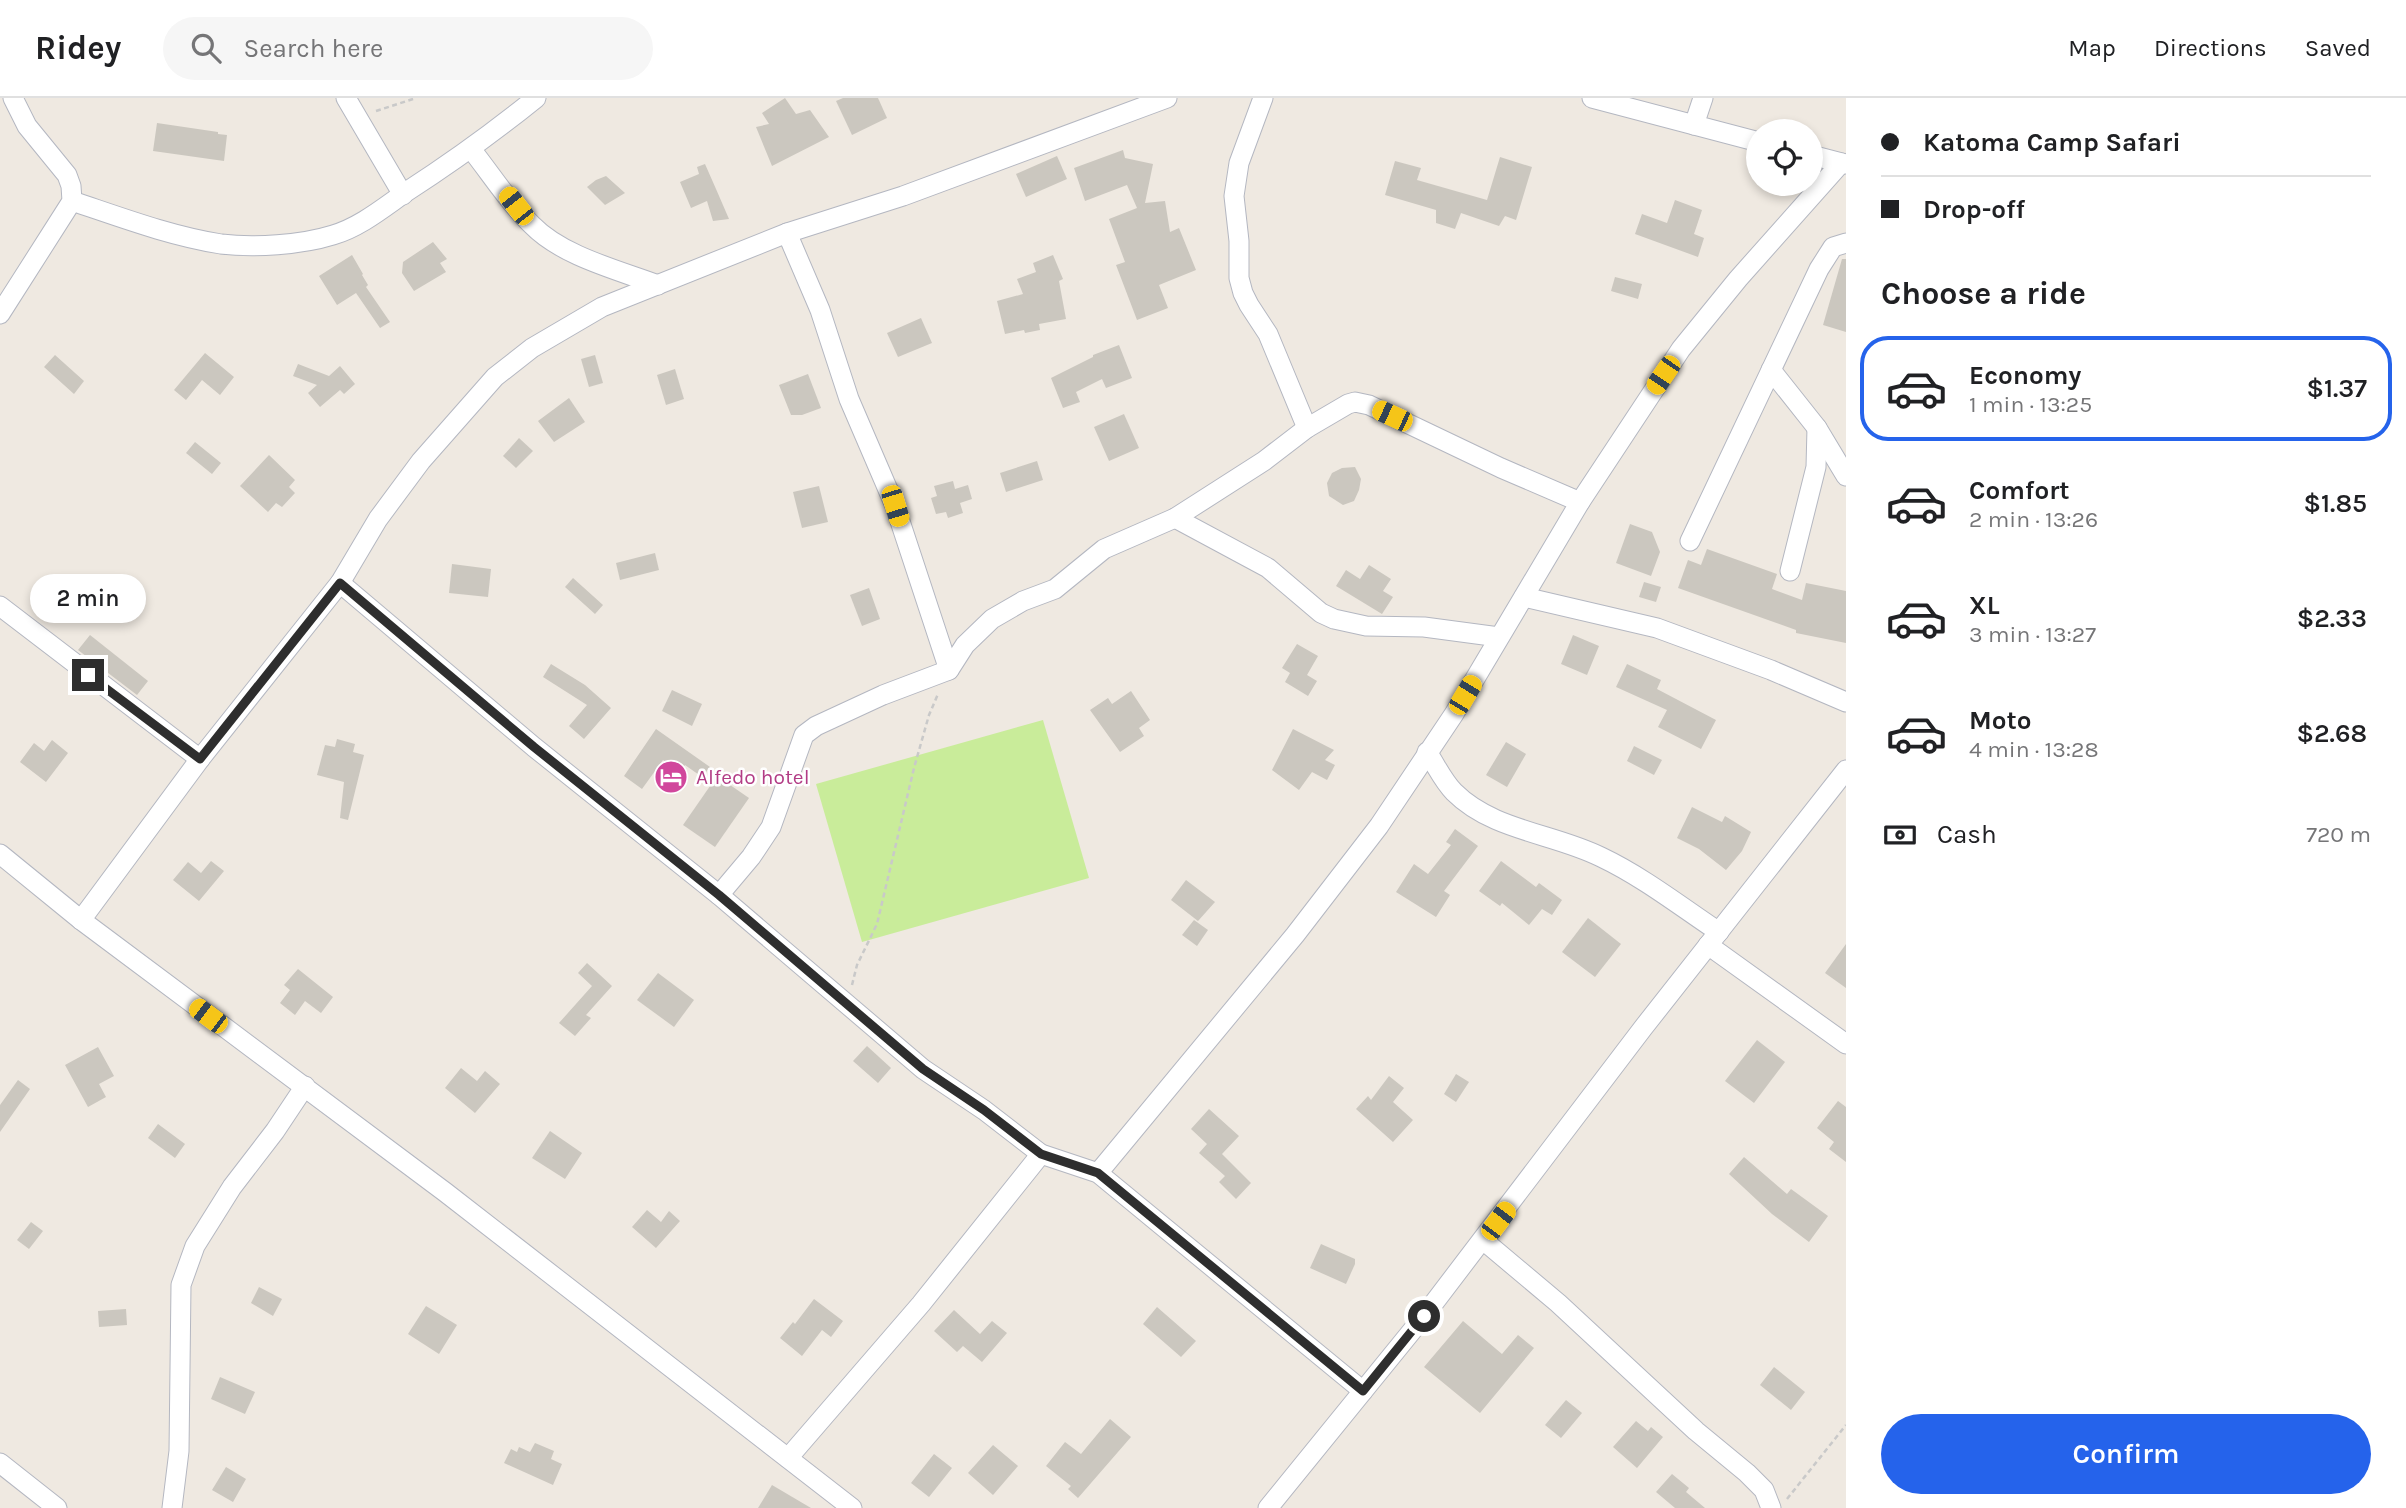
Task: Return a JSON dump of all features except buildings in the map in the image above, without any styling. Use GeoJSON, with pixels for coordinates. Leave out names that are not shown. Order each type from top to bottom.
{"type":"FeatureCollection","features":[{"type":"Feature","properties":{"kind":"street"},"geometry":{"type":"LineString","coordinates":[[0,314],[72,201],[67,175],[27,126],[13,98]]}},
{"type":"Feature","properties":{"kind":"street"},"geometry":{"type":"LineString","coordinates":[[346,98],[403,195]]}},
{"type":"Feature","properties":{"kind":"street"},"geometry":{"type":"LineString","coordinates":[[72,201],[154,228],[222,244],[272,245],[309,241],[334,235],[362,223],[471,149],[536,98]]}},
{"type":"Feature","properties":{"kind":"street"},"geometry":{"type":"LineString","coordinates":[[81,920],[200,759],[340,583],[378,519],[421,461],[495,377],[532,348],[602,307],[788,233],[903,196],[1167,98]]}},
{"type":"Feature","properties":{"kind":"street"},"geometry":{"type":"LineString","coordinates":[[1264,98],[1239,163],[1234,196],[1239,241],[1239,278],[1249,305],[1268,334],[1307,428]]}},
{"type":"Feature","properties":{"kind":"street"},"geometry":{"type":"LineString","coordinates":[[1592,98],[1746,139]]}},
{"type":"Feature","properties":{"kind":"street"},"geometry":{"type":"LineString","coordinates":[[1694,125],[1703,98]]}},
{"type":"Feature","properties":{"kind":"street"},"geometry":{"type":"LineString","coordinates":[[471,149],[531,225],[545,236],[602,265],[658,285]]}},
{"type":"Feature","properties":{"kind":"street"},"geometry":{"type":"LineString","coordinates":[[1098,1173],[1295,935],[1379,826],[1454,713],[1580,502],[1681,349],[1738,279],[1844,164],[1823,158]]}},
{"type":"Feature","properties":{"kind":"street"},"geometry":{"type":"LineString","coordinates":[[788,233],[820,310],[849,399],[895,506],[949,670]]}},
{"type":"Feature","properties":{"kind":"street"},"geometry":{"type":"LineString","coordinates":[[1690,541],[1819,269],[1833,247],[1846,243]]}},
{"type":"Feature","properties":{"kind":"street"},"geometry":{"type":"LineString","coordinates":[[1771,370],[1837,450],[1846,476]]}},
{"type":"Feature","properties":{"kind":"street"},"geometry":{"type":"LineString","coordinates":[[719,895],[751,857],[771,827],[804,735],[816,726],[872,700],[949,670],[965,645],[992,619],[1023,601],[1055,589],[1104,549],[1175,518],[1264,461],[1307,428],[1339,408],[1355,402],[1361,403],[1580,502]]}},
{"type":"Feature","properties":{"kind":"street"},"geometry":{"type":"LineString","coordinates":[[1790,571],[1816,467],[1817,428]]}},
{"type":"Feature","properties":{"kind":"street"},"geometry":{"type":"LineString","coordinates":[[1175,518],[1268,568],[1321,613],[1334,619],[1366,626],[1424,627],[1499,637]]}},
{"type":"Feature","properties":{"kind":"street"},"geometry":{"type":"LineString","coordinates":[[340,583],[534,747],[719,895],[923,1069],[984,1110],[1041,1154],[1098,1173],[1363,1391]]}},
{"type":"Feature","properties":{"kind":"street"},"geometry":{"type":"LineString","coordinates":[[1524,597],[1657,628],[1771,670],[1846,702]]}},
{"type":"Feature","properties":{"kind":"street"},"geometry":{"type":"LineString","coordinates":[[0,606],[200,759]]}},
{"type":"Feature","properties":{"kind":"street"},"geometry":{"type":"LineString","coordinates":[[1427,752],[1452,790],[1472,806],[1509,825],[1601,857],[1629,871],[1846,1044]]}},
{"type":"Feature","properties":{"kind":"street"},"geometry":{"type":"LineString","coordinates":[[1268,1508],[1483,1240],[1846,770]]}},
{"type":"Feature","properties":{"kind":"street"},"geometry":{"type":"LineString","coordinates":[[0,854],[81,920],[306,1086],[852,1508]]}},
{"type":"Feature","properties":{"kind":"street"},"geometry":{"type":"LineString","coordinates":[[172,1508],[179,1451],[181,1285],[195,1246],[232,1187],[306,1086]]}},
{"type":"Feature","properties":{"kind":"street"},"geometry":{"type":"LineString","coordinates":[[788,1458],[921,1304],[1041,1154]]}},
{"type":"Feature","properties":{"kind":"street"},"geometry":{"type":"LineString","coordinates":[[1483,1240],[1558,1303],[1696,1431],[1747,1473],[1764,1490],[1771,1508]]}},
{"type":"Feature","properties":{"kind":"street"},"geometry":{"type":"LineString","coordinates":[[0,1463],[57,1508]]}},
{"type":"Feature","properties":{"kind":"path"},"geometry":{"type":"LineString","coordinates":[[358,120],[381,108],[416,98]]}},
{"type":"Feature","properties":{"kind":"path"},"geometry":{"type":"LineString","coordinates":[[848,1006],[857,965],[877,924],[929,715],[949,670]]}},
{"type":"Feature","properties":{"kind":"path"},"geometry":{"type":"LineString","coordinates":[[1780,1508],[1846,1425]]}},
{"type":"Feature","properties":{"kind":"green space"},"geometry":{"type":"Polygon","coordinates":[[[1043,720],[1089,878],[862,942],[816,784],[1043,720]]]}},
{"type":"Feature","properties":{"kind":"place","name":"Alfedo hotel"},"geometry":{"type":"Point","coordinates":[671,777]}},
{"type":"Feature","properties":{"kind":"route"},"geometry":{"type":"LineString","coordinates":[[88,675],[200,759],[340,583],[534,747],[719,895],[923,1069],[984,1110],[1041,1154],[1098,1173],[1363,1391],[1424,1316]]}}]}
